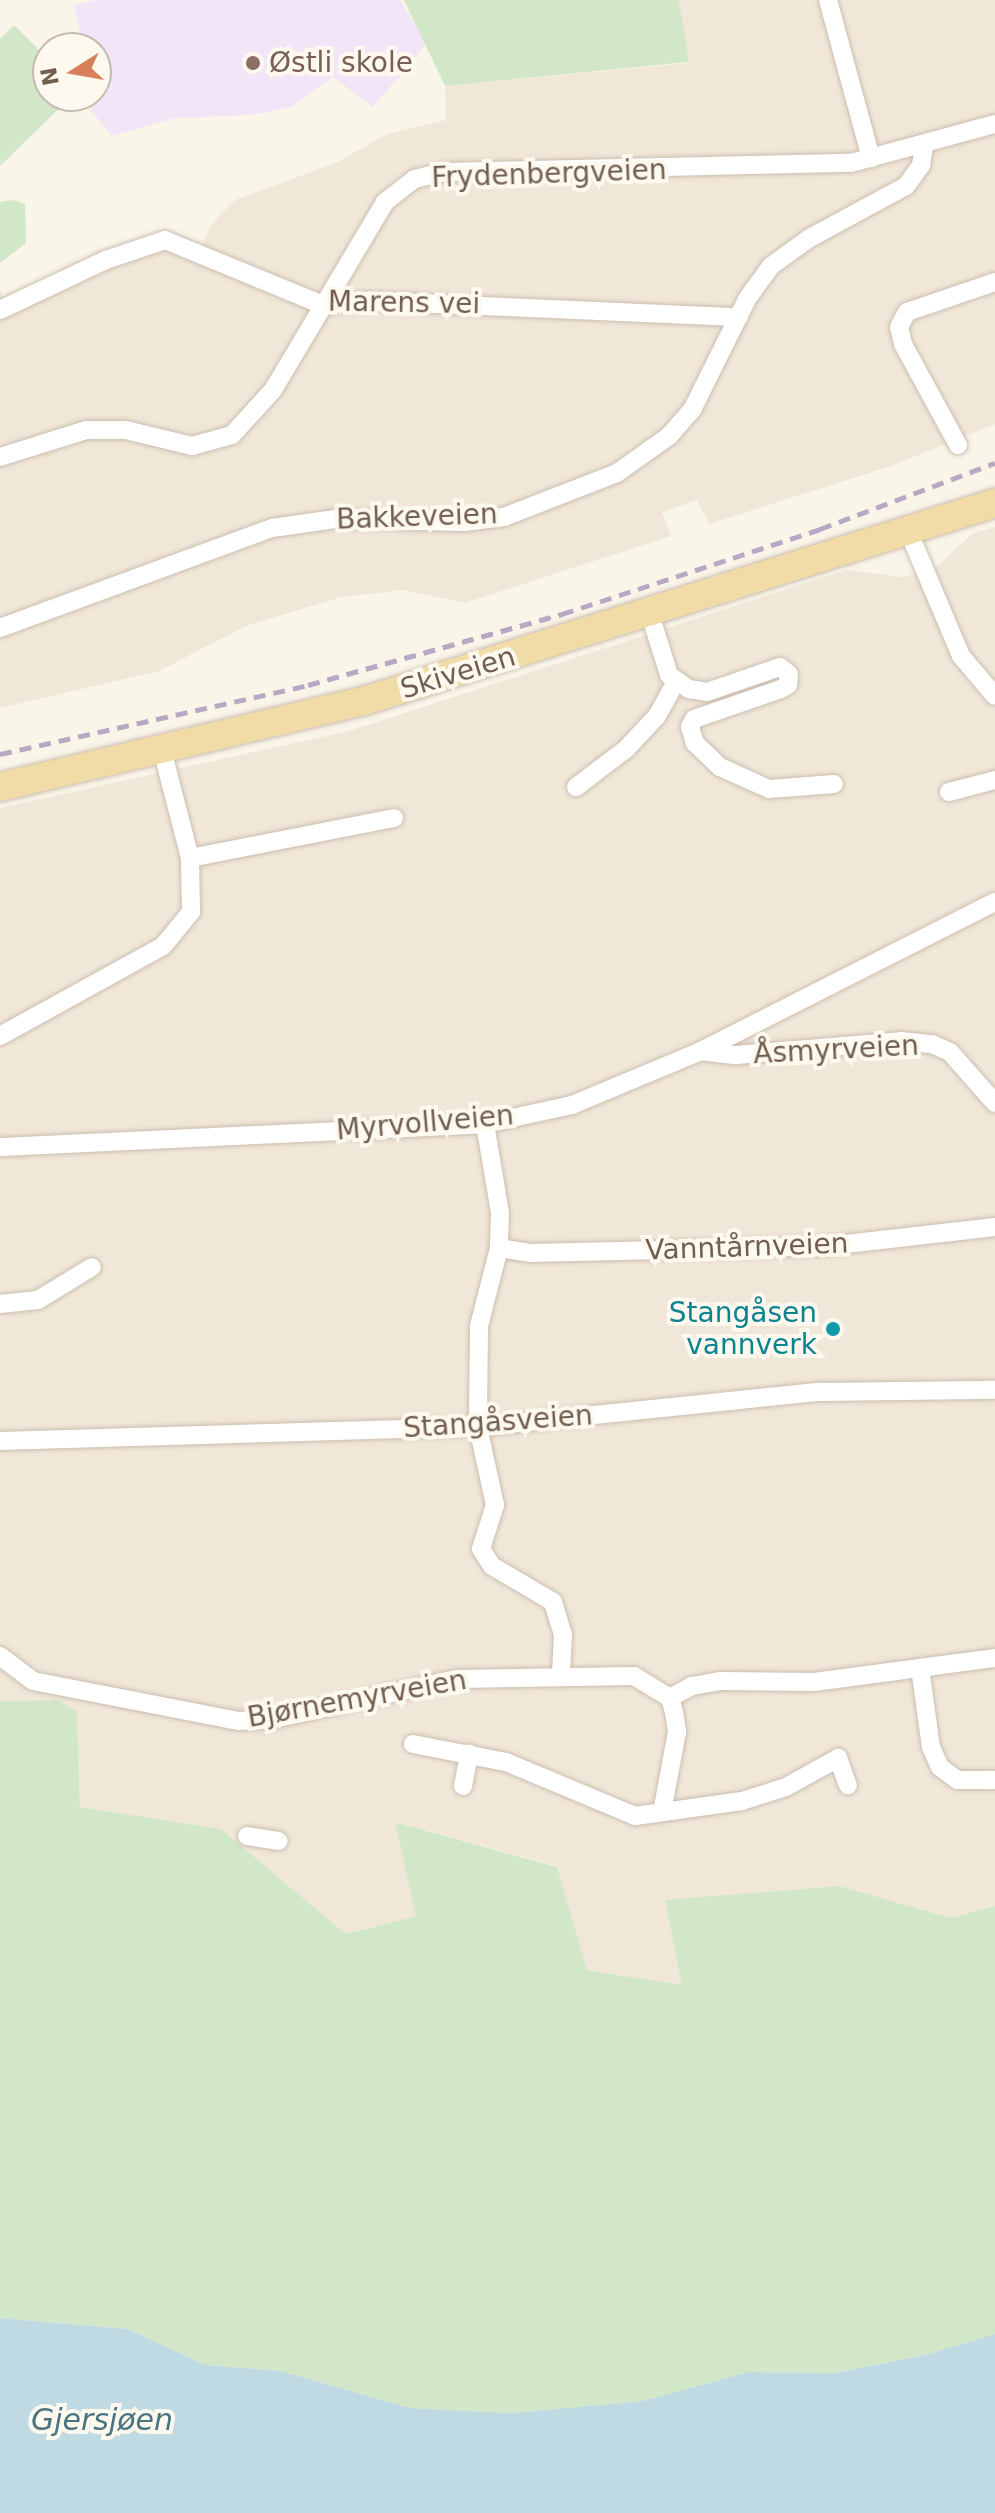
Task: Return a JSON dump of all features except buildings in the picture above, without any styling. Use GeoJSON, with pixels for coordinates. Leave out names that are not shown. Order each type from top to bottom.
{"type":"FeatureCollection","features":[{"type":"Feature","properties":{"kind":"main road","name":"Skiveien"},"geometry":{"type":"LineString","coordinates":[[0,787],[162,750],[442,678],[907,528],[995,503]]}},
{"type":"Feature","properties":{"kind":"street"},"geometry":{"type":"LineString","coordinates":[[828,0],[871,158]]}},
{"type":"Feature","properties":{"kind":"street","name":"Frydenbergveien"},"geometry":{"type":"LineString","coordinates":[[0,457],[86,430],[126,430],[192,446],[232,435],[265,400],[385,202],[399,188],[429,175],[791,167],[871,158],[924,146],[995,124]]}},
{"type":"Feature","properties":{"kind":"street","name":"Bakkeveien"},"geometry":{"type":"LineString","coordinates":[[0,628],[272,528],[335,519],[420,523],[504,517],[586,487],[644,456],[669,436],[693,408],[758,280],[788,251],[906,186],[921,165],[924,146]]}},
{"type":"Feature","properties":{"kind":"street","name":"Marens vei"},"geometry":{"type":"LineString","coordinates":[[0,310],[106,260],[161,240],[323,305],[367,301],[739,317]]}},
{"type":"Feature","properties":{"kind":"street"},"geometry":{"type":"LineString","coordinates":[[958,445],[899,327],[907,312],[995,282]]}},
{"type":"Feature","properties":{"kind":"street"},"geometry":{"type":"LineString","coordinates":[[907,528],[961,656],[995,696]]}},
{"type":"Feature","properties":{"kind":"street"},"geometry":{"type":"LineString","coordinates":[[654,627],[676,682]]}},
{"type":"Feature","properties":{"kind":"street"},"geometry":{"type":"LineString","coordinates":[[676,682],[707,692],[758,673],[785,669],[791,679],[781,689],[694,719],[690,727],[695,743],[729,773],[769,789],[834,784]]}},
{"type":"Feature","properties":{"kind":"street"},"geometry":{"type":"LineString","coordinates":[[576,787],[626,749],[657,716],[676,682]]}},
{"type":"Feature","properties":{"kind":"street"},"geometry":{"type":"LineString","coordinates":[[0,1036],[163,946],[191,912],[190,858],[162,750]]}},
{"type":"Feature","properties":{"kind":"street"},"geometry":{"type":"LineString","coordinates":[[949,792],[995,780]]}},
{"type":"Feature","properties":{"kind":"street"},"geometry":{"type":"LineString","coordinates":[[190,858],[394,818]]}},
{"type":"Feature","properties":{"kind":"street","name":"Myrvollveien"},"geometry":{"type":"LineString","coordinates":[[0,1147],[485,1124],[572,1105],[701,1051],[995,902]]}},
{"type":"Feature","properties":{"kind":"street","name":"Åsmyrveien"},"geometry":{"type":"LineString","coordinates":[[701,1051],[736,1055],[901,1041],[932,1044],[950,1052],[995,1103]]}},
{"type":"Feature","properties":{"kind":"street"},"geometry":{"type":"LineString","coordinates":[[485,1124],[500,1213],[499,1248],[479,1326],[478,1427],[495,1505],[481,1549],[492,1566],[553,1602],[563,1634],[561,1674]]}},
{"type":"Feature","properties":{"kind":"street","name":"Vanntårnveien"},"geometry":{"type":"LineString","coordinates":[[499,1248],[543,1253],[828,1246],[995,1227]]}},
{"type":"Feature","properties":{"kind":"street"},"geometry":{"type":"LineString","coordinates":[[0,1304],[38,1300],[92,1267]]}},
{"type":"Feature","properties":{"kind":"street","name":"Stangåsveien"},"geometry":{"type":"LineString","coordinates":[[0,1441],[478,1427],[835,1391],[995,1390]]}},
{"type":"Feature","properties":{"kind":"street"},"geometry":{"type":"LineString","coordinates":[[662,1812],[677,1732],[670,1698],[692,1686],[720,1681],[814,1682],[995,1658]]}},
{"type":"Feature","properties":{"kind":"street","name":"Bjørnemyrveien"},"geometry":{"type":"LineString","coordinates":[[3,1664],[48,1684],[239,1721],[273,1719],[457,1679],[561,1674],[634,1676],[670,1698]]}},
{"type":"Feature","properties":{"kind":"street"},"geometry":{"type":"LineString","coordinates":[[920,1668],[931,1747],[940,1767],[957,1780],[995,1780]]}},
{"type":"Feature","properties":{"kind":"street","name":"Bjørnemyrveien"},"geometry":{"type":"LineString","coordinates":[[413,1744],[469,1754],[556,1781],[622,1812],[644,1817],[767,1794],[838,1758],[848,1785]]}},
{"type":"Feature","properties":{"kind":"street"},"geometry":{"type":"LineString","coordinates":[[463,1786],[469,1754]]}},
{"type":"Feature","properties":{"kind":"street"},"geometry":{"type":"LineString","coordinates":[[247,1836],[279,1841]]}},
{"type":"Feature","properties":{"kind":"shaded area","name":"Østli skole"},"geometry":{"type":"Polygon","coordinates":[[[96,0],[400,0],[427,43],[373,107],[333,77],[291,107],[251,115],[176,118],[112,136],[92,112],[112,112],[112,32],[80,32],[74,5],[96,0]]]}},
{"type":"Feature","properties":{"kind":"shaded area"},"geometry":{"type":"Polygon","coordinates":[[[679,0],[995,0],[995,424],[891,466],[709,524],[697,500],[662,512],[671,536],[465,603],[403,590],[341,597],[246,626],[159,671],[0,708],[0,289],[8,311],[118,261],[156,250],[170,248],[194,263],[211,225],[235,200],[338,162],[387,134],[446,120],[445,86],[688,63],[679,0]]]}},
{"type":"Feature","properties":{"kind":"shaded area"},"geometry":{"type":"Polygon","coordinates":[[[995,527],[995,1906],[951,1918],[840,1886],[665,1901],[683,1985],[587,1970],[556,1866],[396,1822],[416,1916],[346,1934],[221,1829],[80,1807],[77,1712],[58,1700],[0,1701],[0,808],[349,731],[846,570],[903,577],[931,572],[973,533],[995,527]]]}},
{"type":"Feature","properties":{"kind":"green space"},"geometry":{"type":"Polygon","coordinates":[[[404,0],[679,0],[689,62],[445,86],[404,0]]]}},
{"type":"Feature","properties":{"kind":"green space"},"geometry":{"type":"Polygon","coordinates":[[[14,25],[32,43],[32,112],[56,112],[0,166],[0,39],[14,25]]]}},
{"type":"Feature","properties":{"kind":"green space"},"geometry":{"type":"Polygon","coordinates":[[[14,200],[25,204],[26,243],[0,263],[0,202],[14,200]]]}},
{"type":"Feature","properties":{"kind":"green space"},"geometry":{"type":"Polygon","coordinates":[[[58,1700],[77,1712],[80,1807],[221,1829],[346,1934],[416,1916],[395,1822],[557,1867],[587,1970],[682,1985],[665,1900],[840,1886],[951,1918],[995,1906],[995,2334],[929,2354],[835,2373],[748,2372],[643,2401],[512,2413],[410,2408],[281,2371],[205,2365],[128,2329],[0,2318],[0,1701],[58,1700]]]}},
{"type":"Feature","properties":{"kind":"water","name":"Gjersjøen"},"geometry":{"type":"Polygon","coordinates":[[[0,2318],[128,2329],[205,2365],[281,2371],[410,2408],[512,2413],[643,2401],[748,2372],[835,2373],[929,2354],[995,2334],[995,2513],[0,2513],[0,2318]]]}},
{"type":"Feature","properties":{"kind":"railway"},"geometry":{"type":"LineString","coordinates":[[0,754],[308,685],[562,614],[820,529],[995,463]]}},
{"type":"Feature","properties":{"kind":"place","name":"Østli skole"},"geometry":{"type":"Point","coordinates":[253,63]}},
{"type":"Feature","properties":{"kind":"place","name":"Stangåsen vannverk"},"geometry":{"type":"Point","coordinates":[833,1329]}}]}
